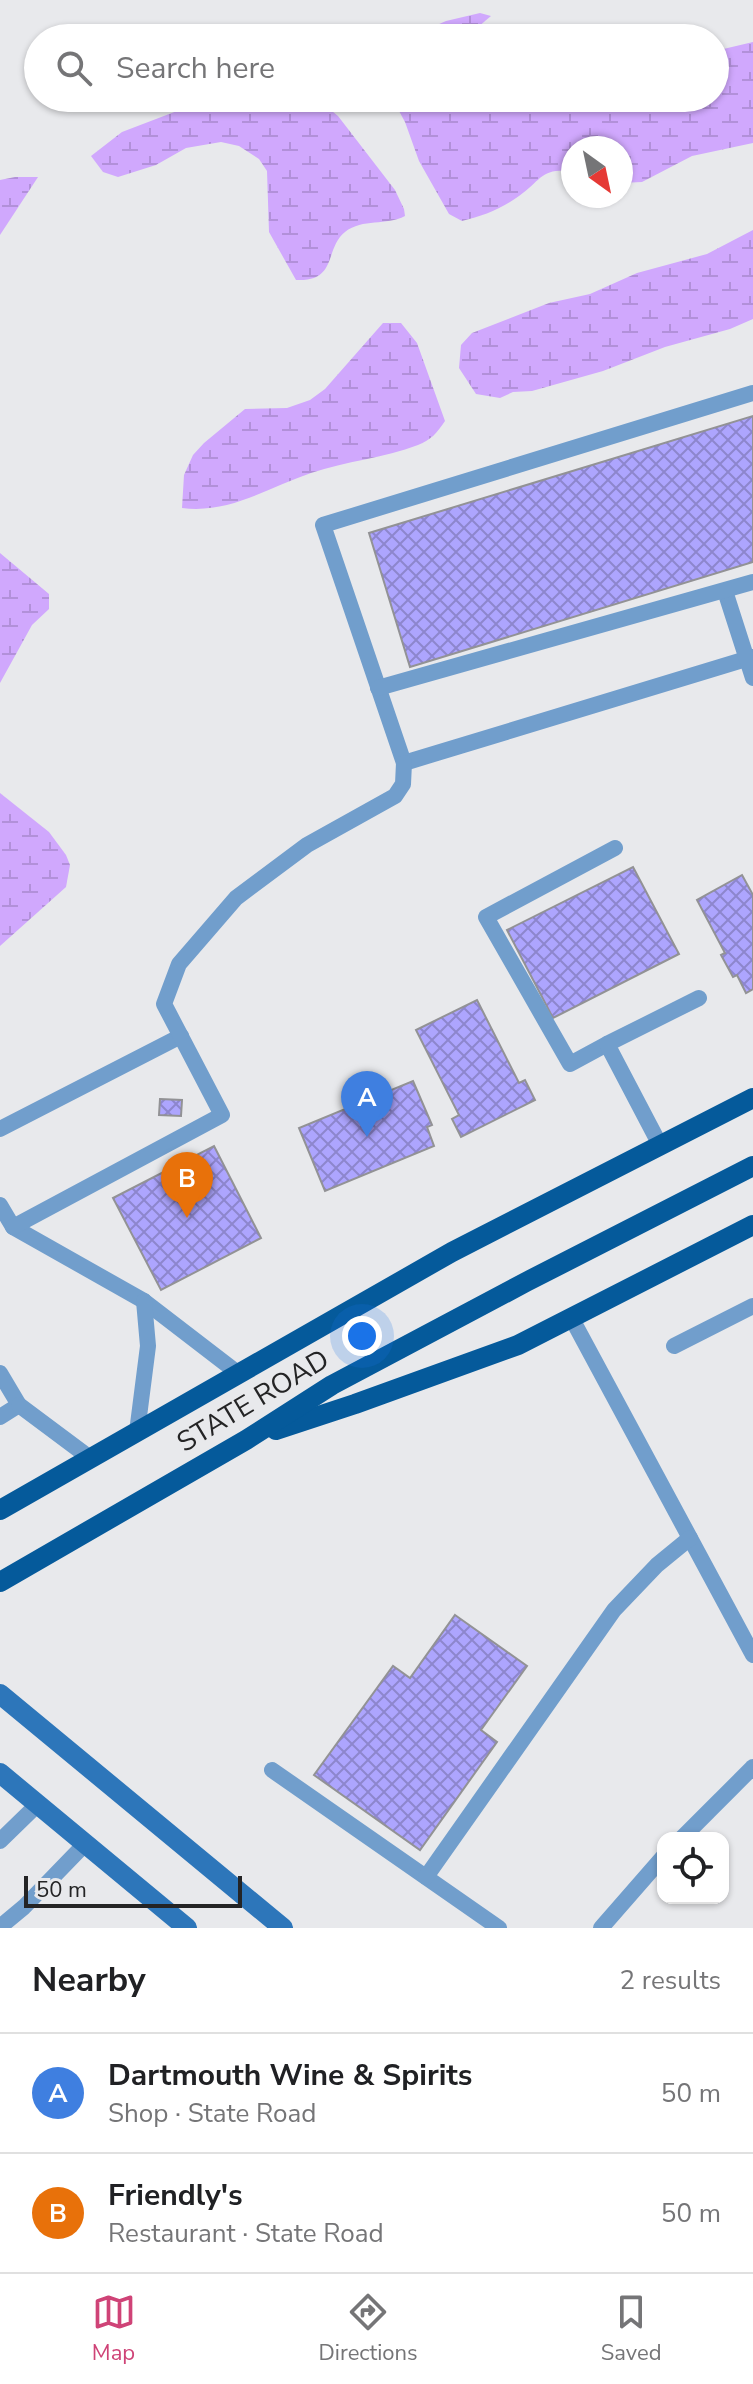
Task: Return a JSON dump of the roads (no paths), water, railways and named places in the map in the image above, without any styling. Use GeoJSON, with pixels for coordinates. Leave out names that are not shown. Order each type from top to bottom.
{"type":"FeatureCollection","features":[{"type":"Feature","properties":{"kind":"main road","name":"STATE ROAD"},"geometry":{"type":"LineString","coordinates":[[0,1510],[452,1252],[753,1098]]}},
{"type":"Feature","properties":{"kind":"main road","name":"STATE ROAD"},"geometry":{"type":"LineString","coordinates":[[0,1582],[246,1440],[332,1385],[753,1166]]}},
{"type":"Feature","properties":{"kind":"main road"},"geometry":{"type":"LineString","coordinates":[[246,1440],[518,1345],[753,1225]]}},
{"type":"Feature","properties":{"kind":"main road"},"geometry":{"type":"LineString","coordinates":[[0,1694],[283,1928]]}},
{"type":"Feature","properties":{"kind":"main road"},"geometry":{"type":"LineString","coordinates":[[0,1773],[174,1924]]}},
{"type":"Feature","properties":{"kind":"lane"},"geometry":{"type":"LineString","coordinates":[[13,1227],[222,1115],[164,1004],[179,964],[236,898],[307,845],[395,796],[403,784],[404,763],[323,525],[753,393]]}},
{"type":"Feature","properties":{"kind":"lane"},"geometry":{"type":"LineString","coordinates":[[378,688],[753,582]]}},
{"type":"Feature","properties":{"kind":"lane"},"geometry":{"type":"LineString","coordinates":[[725,591],[750,658],[753,678]]}},
{"type":"Feature","properties":{"kind":"lane"},"geometry":{"type":"LineString","coordinates":[[404,763],[750,658]]}},
{"type":"Feature","properties":{"kind":"lane"},"geometry":{"type":"LineString","coordinates":[[615,848],[486,917],[570,1064],[699,998]]}},
{"type":"Feature","properties":{"kind":"lane"},"geometry":{"type":"LineString","coordinates":[[0,1129],[181,1036]]}},
{"type":"Feature","properties":{"kind":"lane"},"geometry":{"type":"LineString","coordinates":[[607,1044],[660,1145]]}},
{"type":"Feature","properties":{"kind":"lane"},"geometry":{"type":"LineString","coordinates":[[0,1205],[13,1227],[144,1301],[239,1374]]}},
{"type":"Feature","properties":{"kind":"lane"},"geometry":{"type":"LineString","coordinates":[[137,1432],[148,1346],[144,1301]]}},
{"type":"Feature","properties":{"kind":"lane"},"geometry":{"type":"LineString","coordinates":[[674,1346],[753,1306]]}},
{"type":"Feature","properties":{"kind":"lane"},"geometry":{"type":"LineString","coordinates":[[572,1319],[753,1655]]}},
{"type":"Feature","properties":{"kind":"lane"},"geometry":{"type":"LineString","coordinates":[[0,1373],[19,1405],[90,1458]]}},
{"type":"Feature","properties":{"kind":"lane"},"geometry":{"type":"LineString","coordinates":[[0,1417],[19,1405]]}},
{"type":"Feature","properties":{"kind":"lane"},"geometry":{"type":"LineString","coordinates":[[426,1877],[614,1610],[657,1565],[690,1538]]}},
{"type":"Feature","properties":{"kind":"lane"},"geometry":{"type":"LineString","coordinates":[[688,1832],[753,1767]]}},
{"type":"Feature","properties":{"kind":"lane"},"geometry":{"type":"LineString","coordinates":[[272,1770],[499,1928]]}},
{"type":"Feature","properties":{"kind":"lane"},"geometry":{"type":"LineString","coordinates":[[0,1841],[38,1804]]}},
{"type":"Feature","properties":{"kind":"lane"},"geometry":{"type":"LineString","coordinates":[[0,1927],[24,1907],[85,1844]]}},
{"type":"Feature","properties":{"kind":"lane"},"geometry":{"type":"LineString","coordinates":[[601,1928],[657,1864]]}},
{"type":"Feature","properties":{"kind":"place","name":"Dartmouth Wine & Spirits"},"geometry":{"type":"Point","coordinates":[367,1137]}},
{"type":"Feature","properties":{"kind":"place","name":"Friendly's"},"geometry":{"type":"Point","coordinates":[187,1218]}}]}
